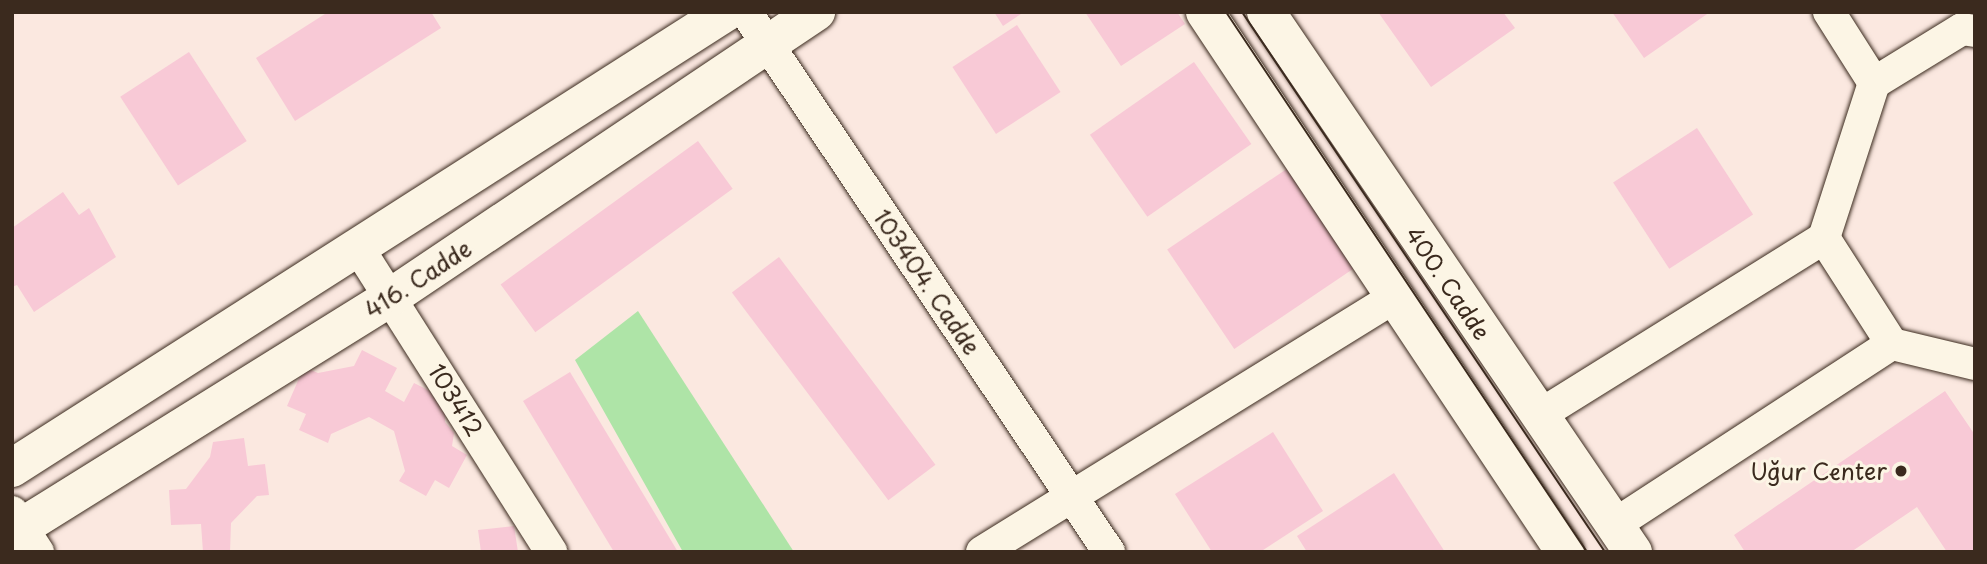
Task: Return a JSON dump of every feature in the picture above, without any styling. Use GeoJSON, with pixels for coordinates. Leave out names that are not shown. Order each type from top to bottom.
{"type":"FeatureCollection","features":[{"type":"Feature","properties":{"kind":"street"},"geometry":{"type":"LineString","coordinates":[[12,468],[359,249],[726,12]]}},
{"type":"Feature","properties":{"kind":"street","name":"103404. Cadde"},"geometry":{"type":"LineString","coordinates":[[746,12],[1109,552]]}},
{"type":"Feature","properties":{"kind":"street","name":"416. Cadde"},"geometry":{"type":"LineString","coordinates":[[21,531],[391,297],[816,12]]}},
{"type":"Feature","properties":{"kind":"street"},"geometry":{"type":"LineString","coordinates":[[1205,12],[1566,552]]}},
{"type":"Feature","properties":{"kind":"street","name":"400. Cadde"},"geometry":{"type":"LineString","coordinates":[[1266,12],[1623,538]]}},
{"type":"Feature","properties":{"kind":"street"},"geometry":{"type":"LineString","coordinates":[[1829,12],[1874,83]]}},
{"type":"Feature","properties":{"kind":"street"},"geometry":{"type":"LineString","coordinates":[[1538,416],[1824,238],[1874,83],[1962,24]]}},
{"type":"Feature","properties":{"kind":"street"},"geometry":{"type":"LineString","coordinates":[[1824,238],[1892,344],[1975,364]]}},
{"type":"Feature","properties":{"kind":"street","name":"103412"},"geometry":{"type":"LineString","coordinates":[[359,249],[551,552]]}},
{"type":"Feature","properties":{"kind":"street"},"geometry":{"type":"LineString","coordinates":[[982,552],[1070,495],[1395,298]]}},
{"type":"Feature","properties":{"kind":"street"},"geometry":{"type":"LineString","coordinates":[[1623,538],[1892,344]]}},
{"type":"Feature","properties":{"kind":"green space"},"geometry":{"type":"Polygon","coordinates":[[[638,311],[794,552],[683,552],[575,360],[638,311]]]}},
{"type":"Feature","properties":{"kind":"building"},"geometry":{"type":"Polygon","coordinates":[[[328,12],[431,12],[441,28],[295,121],[256,58],[328,12]]]}},
{"type":"Feature","properties":{"kind":"building"},"geometry":{"type":"Polygon","coordinates":[[[994,12],[1024,12],[1003,26],[994,12]]]}},
{"type":"Feature","properties":{"kind":"building"},"geometry":{"type":"Polygon","coordinates":[[[1085,12],[1177,12],[1185,24],[1121,66],[1085,12]]]}},
{"type":"Feature","properties":{"kind":"building"},"geometry":{"type":"Polygon","coordinates":[[[1378,12],[1503,12],[1515,28],[1431,87],[1378,12]]]}},
{"type":"Feature","properties":{"kind":"building"},"geometry":{"type":"Polygon","coordinates":[[[1612,12],[1710,12],[1644,58],[1612,12]]]}},
{"type":"Feature","properties":{"kind":"building"},"geometry":{"type":"Polygon","coordinates":[[[1017,25],[1061,92],[996,134],[952,67],[1017,25]]]}},
{"type":"Feature","properties":{"kind":"building"},"geometry":{"type":"Polygon","coordinates":[[[189,52],[247,141],[178,186],[120,97],[189,52]]]}},
{"type":"Feature","properties":{"kind":"building"},"geometry":{"type":"Polygon","coordinates":[[[1194,62],[1251,144],[1147,217],[1090,135],[1194,62]]]}},
{"type":"Feature","properties":{"kind":"building"},"geometry":{"type":"Polygon","coordinates":[[[1697,128],[1753,214],[1669,269],[1613,182],[1697,128]]]}},
{"type":"Feature","properties":{"kind":"building"},"geometry":{"type":"Polygon","coordinates":[[[698,141],[733,189],[535,332],[501,284],[698,141]]]}},
{"type":"Feature","properties":{"kind":"building"},"geometry":{"type":"Polygon","coordinates":[[[1294,164],[1361,263],[1234,349],[1167,250],[1294,164]]]}},
{"type":"Feature","properties":{"kind":"building"},"geometry":{"type":"Polygon","coordinates":[[[63,192],[79,215],[89,208],[116,257],[34,312],[17,285],[12,287],[12,228],[63,192]]]}},
{"type":"Feature","properties":{"kind":"building"},"geometry":{"type":"Polygon","coordinates":[[[779,257],[935,465],[888,500],[732,293],[779,257]]]}},
{"type":"Feature","properties":{"kind":"building"},"geometry":{"type":"Polygon","coordinates":[[[362,350],[397,368],[385,391],[404,402],[414,383],[446,399],[445,422],[454,433],[452,446],[467,455],[449,488],[435,480],[426,496],[399,481],[405,471],[394,431],[369,417],[331,434],[328,443],[299,430],[306,414],[287,406],[304,367],[318,373],[354,366],[362,350]]]}},
{"type":"Feature","properties":{"kind":"building"},"geometry":{"type":"Polygon","coordinates":[[[570,372],[678,552],[614,552],[523,401],[570,372]]]}},
{"type":"Feature","properties":{"kind":"building","name":"Uğur Center"},"geometry":{"type":"Polygon","coordinates":[[[1945,391],[1975,435],[1975,552],[1947,552],[1917,507],[1851,552],[1745,552],[1734,535],[1945,391]]]}},
{"type":"Feature","properties":{"kind":"building"},"geometry":{"type":"Polygon","coordinates":[[[1273,432],[1323,511],[1260,552],[1212,552],[1175,494],[1273,432]]]}},
{"type":"Feature","properties":{"kind":"building"},"geometry":{"type":"Polygon","coordinates":[[[244,438],[248,466],[265,464],[269,495],[257,496],[231,523],[230,552],[203,552],[201,524],[171,525],[169,490],[186,489],[210,457],[213,442],[244,438]]]}},
{"type":"Feature","properties":{"kind":"building"},"geometry":{"type":"Polygon","coordinates":[[[1394,473],[1445,552],[1307,552],[1297,536],[1394,473]]]}},
{"type":"Feature","properties":{"kind":"building"},"geometry":{"type":"Polygon","coordinates":[[[514,526],[518,552],[481,552],[478,530],[514,526]]]}},
{"type":"Feature","properties":{"kind":"tram line"},"geometry":{"type":"LineString","coordinates":[[1226,12],[1587,552]]}},
{"type":"Feature","properties":{"kind":"tram line"},"geometry":{"type":"LineString","coordinates":[[1242,12],[1605,552]]}},
{"type":"Feature","properties":{"kind":"place","name":"Uğur Center"},"geometry":{"type":"Point","coordinates":[1901,471]}}]}
